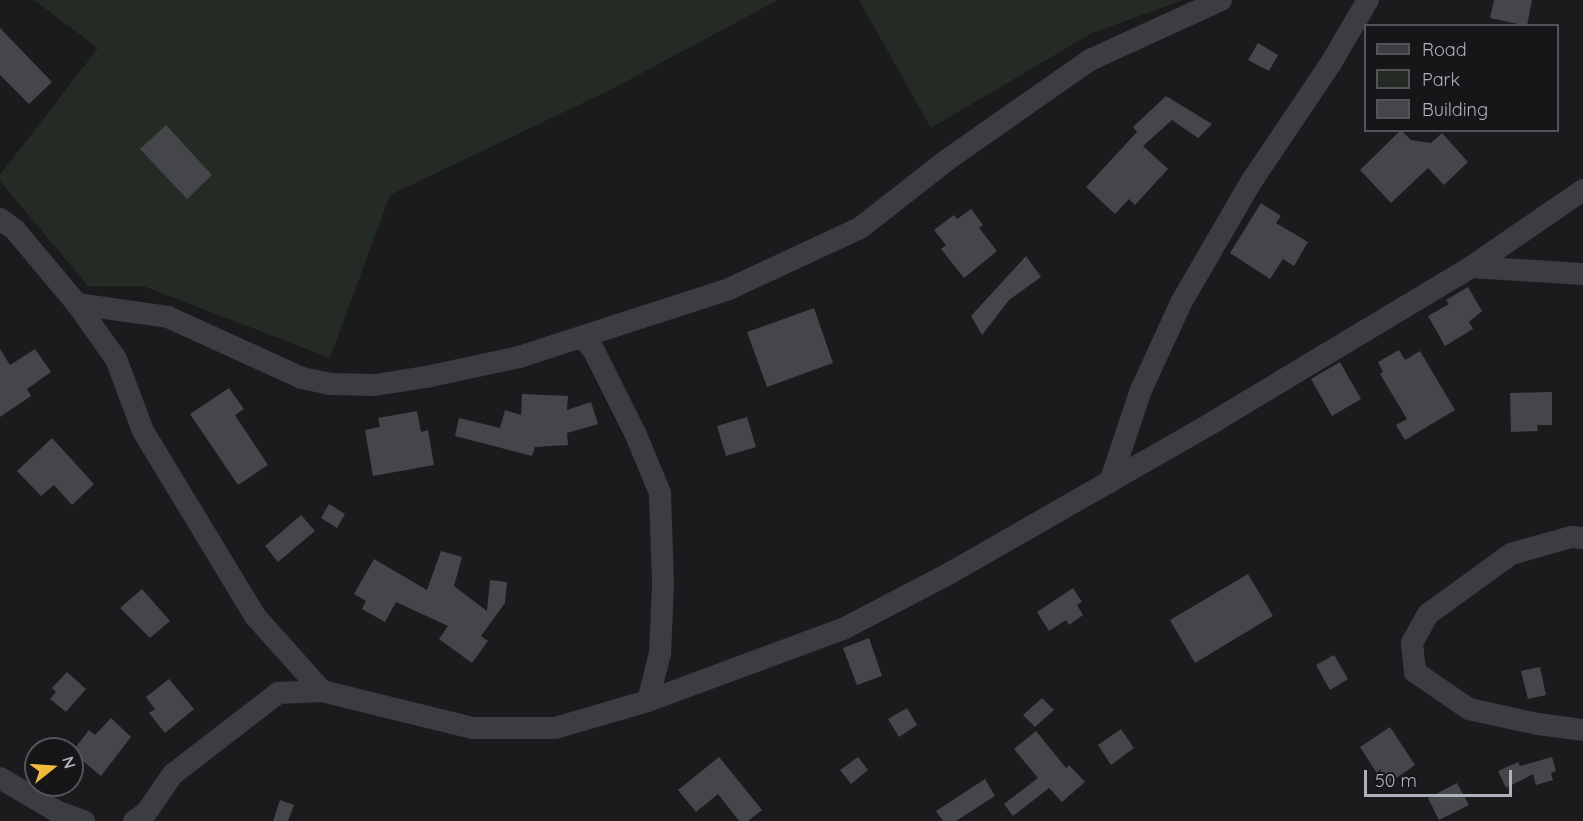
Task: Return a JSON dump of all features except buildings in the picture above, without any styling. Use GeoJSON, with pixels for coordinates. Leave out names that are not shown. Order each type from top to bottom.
{"type":"FeatureCollection","features":[{"type":"Feature","properties":{"kind":"street"},"geometry":{"type":"LineString","coordinates":[[77,304],[168,317],[302,378],[330,384],[375,385],[426,377],[519,357],[729,289],[860,228],[947,160],[1090,60],[1221,0]]}},
{"type":"Feature","properties":{"kind":"street"},"geometry":{"type":"LineString","coordinates":[[1110,482],[1141,390],[1182,301],[1251,182],[1331,63],[1368,0]]}},
{"type":"Feature","properties":{"kind":"street"},"geometry":{"type":"LineString","coordinates":[[134,821],[146,813],[173,774],[278,693],[322,691],[473,728],[555,728],[648,701],[843,629],[950,573],[1110,482],[1471,267],[1583,190]]}},
{"type":"Feature","properties":{"kind":"street"},"geometry":{"type":"LineString","coordinates":[[0,219],[15,230],[77,304],[116,359],[143,431],[255,616],[322,691]]}},
{"type":"Feature","properties":{"kind":"street"},"geometry":{"type":"LineString","coordinates":[[1471,267],[1583,274]]}},
{"type":"Feature","properties":{"kind":"street"},"geometry":{"type":"LineString","coordinates":[[582,337],[594,351],[636,435],[660,493],[663,585],[660,653],[648,701]]}},
{"type":"Feature","properties":{"kind":"street"},"geometry":{"type":"LineString","coordinates":[[1583,538],[1571,537],[1511,554],[1428,614],[1412,643],[1414,672],[1469,709],[1538,724],[1583,730]]}},
{"type":"Feature","properties":{"kind":"street"},"geometry":{"type":"LineString","coordinates":[[0,778],[56,811],[84,821]]}},
{"type":"Feature","properties":{"kind":"green space"},"geometry":{"type":"Polygon","coordinates":[[[34,0],[778,0],[612,89],[390,195],[330,358],[143,286],[88,286],[0,181],[0,175],[98,48],[34,0]]]}},
{"type":"Feature","properties":{"kind":"green space"},"geometry":{"type":"Polygon","coordinates":[[[859,0],[1183,0],[1092,33],[931,128],[859,0]]]}}]}
